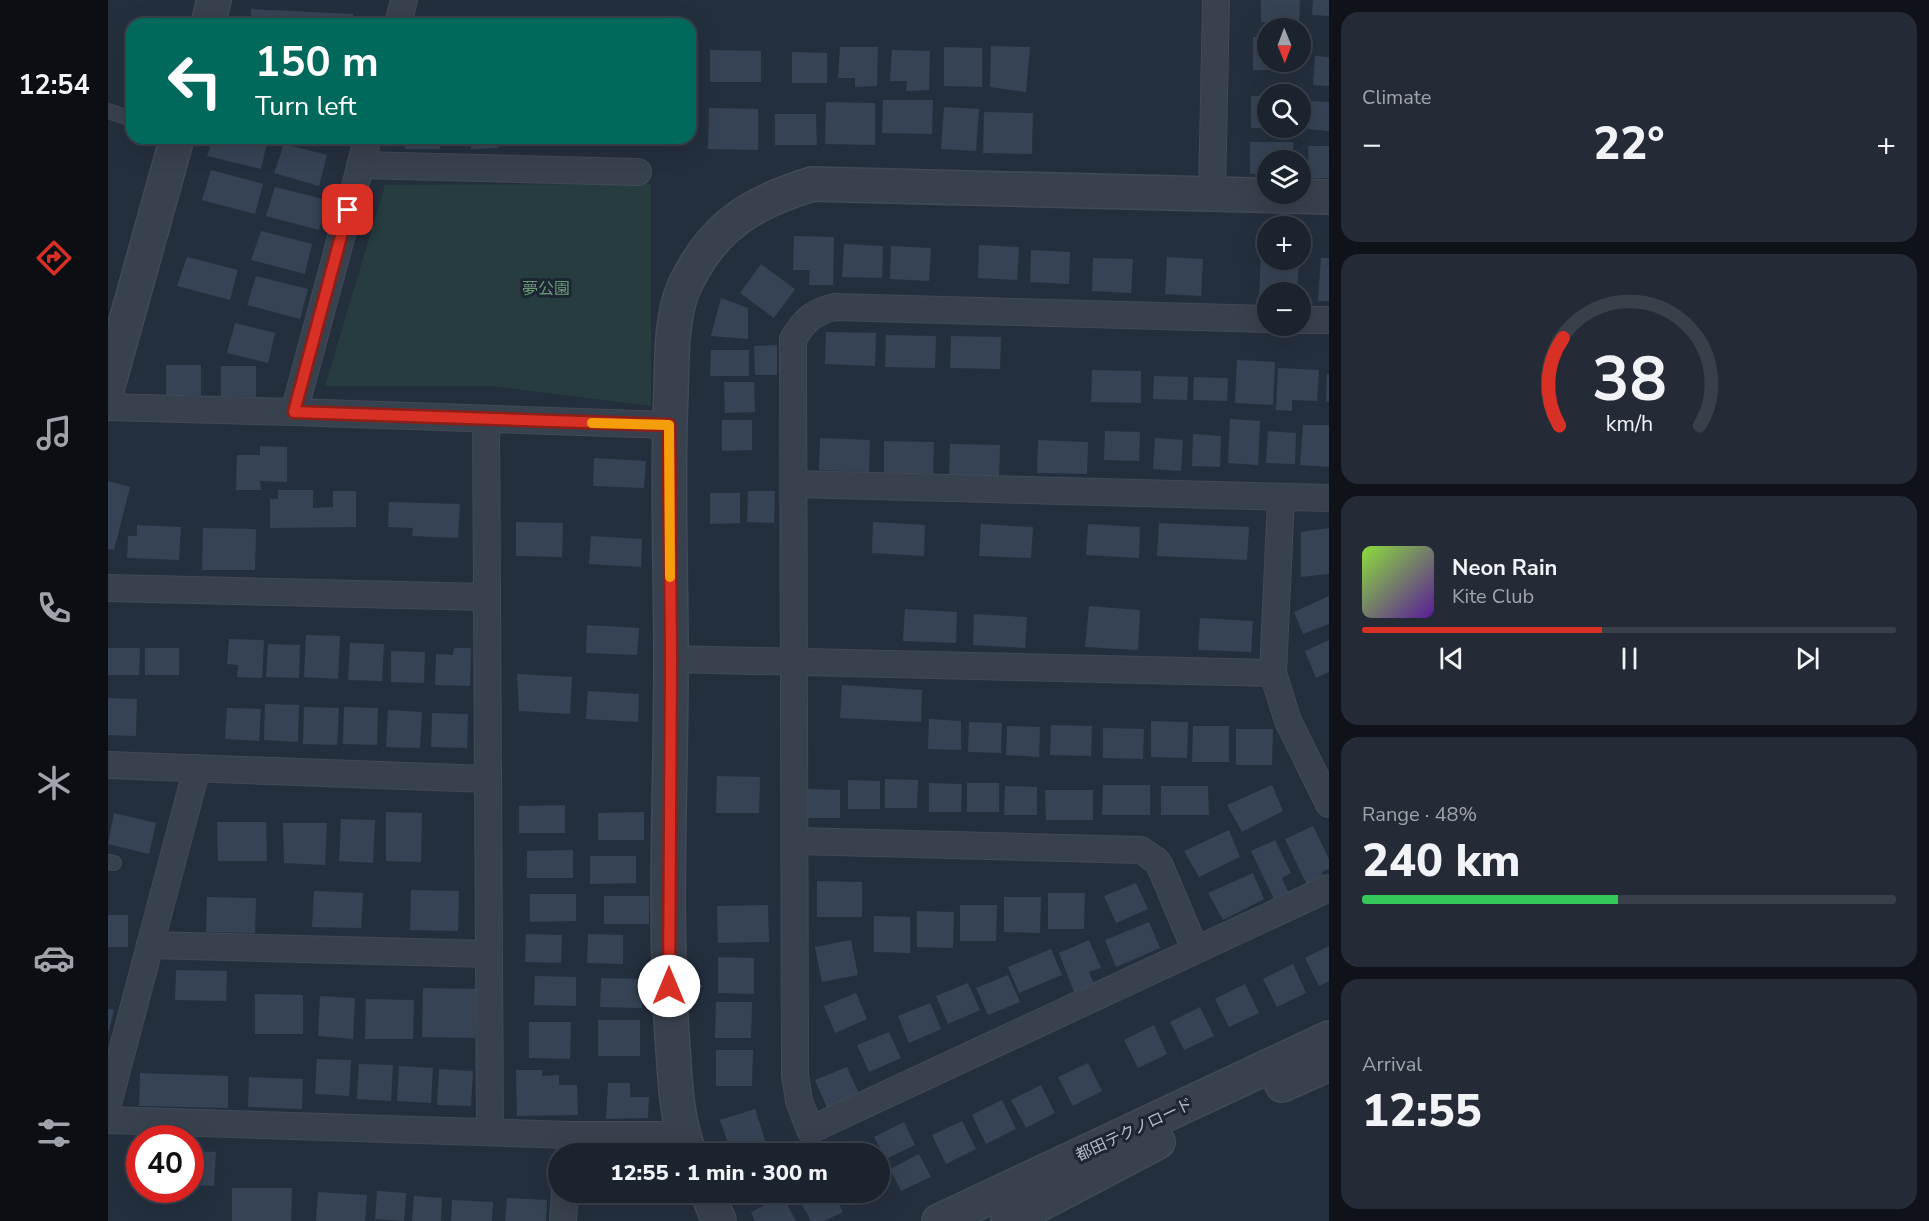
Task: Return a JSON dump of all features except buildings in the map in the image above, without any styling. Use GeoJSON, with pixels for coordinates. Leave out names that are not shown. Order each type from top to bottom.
{"type":"FeatureCollection","features":[{"type":"Feature","properties":{"kind":"street"},"geometry":{"type":"LineString","coordinates":[[210,18],[214,0]]}},
{"type":"Feature","properties":{"kind":"street"},"geometry":{"type":"LineString","coordinates":[[400,18],[404,0]]}},
{"type":"Feature","properties":{"kind":"street"},"geometry":{"type":"LineString","coordinates":[[1212,192],[1216,0]]}},
{"type":"Feature","properties":{"kind":"street"},"geometry":{"type":"LineString","coordinates":[[108,386],[175,144]]}},
{"type":"Feature","properties":{"kind":"street"},"geometry":{"type":"LineString","coordinates":[[294,412],[366,144]]}},
{"type":"Feature","properties":{"kind":"street"},"geometry":{"type":"LineString","coordinates":[[360,165],[638,172]]}},
{"type":"Feature","properties":{"kind":"street"},"geometry":{"type":"LineString","coordinates":[[686,1143],[674,1065],[669,986],[671,659],[669,425],[673,340],[680,298],[693,269],[710,244],[727,225],[771,198],[812,184],[1212,192],[1329,197]]}},
{"type":"Feature","properties":{"kind":"street"},"geometry":{"type":"LineString","coordinates":[[1257,319],[834,307],[809,317],[794,339],[795,1075],[799,1101],[810,1130],[1329,888]]}},
{"type":"Feature","properties":{"kind":"street"},"geometry":{"type":"LineString","coordinates":[[1311,320],[1329,320]]}},
{"type":"Feature","properties":{"kind":"street"},"geometry":{"type":"LineString","coordinates":[[108,407],[669,425]]}},
{"type":"Feature","properties":{"kind":"street"},"geometry":{"type":"LineString","coordinates":[[486,419],[490,1132]]}},
{"type":"Feature","properties":{"kind":"street"},"geometry":{"type":"LineString","coordinates":[[795,484],[1329,498]]}},
{"type":"Feature","properties":{"kind":"street"},"geometry":{"type":"LineString","coordinates":[[1281,498],[1273,673],[1288,721],[1329,804]]}},
{"type":"Feature","properties":{"kind":"street"},"geometry":{"type":"LineString","coordinates":[[108,588],[486,597]]}},
{"type":"Feature","properties":{"kind":"street"},"geometry":{"type":"LineString","coordinates":[[671,659],[1273,673]]}},
{"type":"Feature","properties":{"kind":"street"},"geometry":{"type":"LineString","coordinates":[[108,765],[489,779]]}},
{"type":"Feature","properties":{"kind":"street"},"geometry":{"type":"LineString","coordinates":[[108,1104],[197,768]]}},
{"type":"Feature","properties":{"kind":"street"},"geometry":{"type":"LineString","coordinates":[[796,841],[1141,850],[1157,861],[1160,866],[1195,949]]}},
{"type":"Feature","properties":{"kind":"street"},"geometry":{"type":"LineString","coordinates":[[150,945],[489,954]]}},
{"type":"Feature","properties":{"kind":"street","name":"都田テクノロード"},"geometry":{"type":"LineString","coordinates":[[939,1221],[1329,1038]]}},
{"type":"Feature","properties":{"kind":"street","name":"都田テクノロード"},"geometry":{"type":"LineString","coordinates":[[1008,1221],[1155,1143],[1329,1064]]}},
{"type":"Feature","properties":{"kind":"street"},"geometry":{"type":"LineString","coordinates":[[108,1120],[490,1132],[562,1143]]}},
{"type":"Feature","properties":{"kind":"street"},"geometry":{"type":"LineString","coordinates":[[563,1221],[564,1203]]}},
{"type":"Feature","properties":{"kind":"street"},"geometry":{"type":"LineString","coordinates":[[712,1203],[719,1221]]}},
{"type":"Feature","properties":{"kind":"lane"},"geometry":{"type":"LineString","coordinates":[[108,111],[126,117]]}},
{"type":"Feature","properties":{"kind":"green space","name":"夢公園"},"geometry":{"type":"Polygon","coordinates":[[[651,184],[651,406],[492,386],[325,386],[385,185],[651,184]]]}},
{"type":"Feature","properties":{"kind":"slow traffic"},"geometry":{"type":"LineString","coordinates":[[592,423],[669,425],[670,577]]}},
{"type":"Feature","properties":{"kind":"route"},"geometry":{"type":"LineString","coordinates":[[348,210],[294,412],[669,425],[671,659],[669,986]]}}]}
